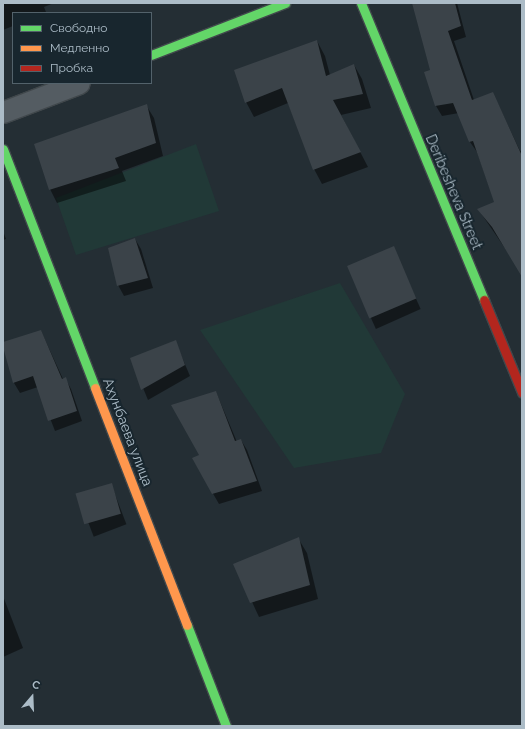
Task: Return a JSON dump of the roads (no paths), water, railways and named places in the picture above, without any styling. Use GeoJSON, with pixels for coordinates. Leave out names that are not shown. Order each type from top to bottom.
{"type":"FeatureCollection","features":[{"type":"Feature","properties":{"kind":"street"},"geometry":{"type":"LineString","coordinates":[[152,55],[285,3]]}},
{"type":"Feature","properties":{"kind":"street","name":"Deribesheva Street"},"geometry":{"type":"LineString","coordinates":[[361,3],[522,392]]}},
{"type":"Feature","properties":{"kind":"street"},"geometry":{"type":"LineString","coordinates":[[3,112],[76,84]]}},
{"type":"Feature","properties":{"kind":"street","name":"Ахунбаева улица"},"geometry":{"type":"LineString","coordinates":[[3,149],[226,726]]}}]}
